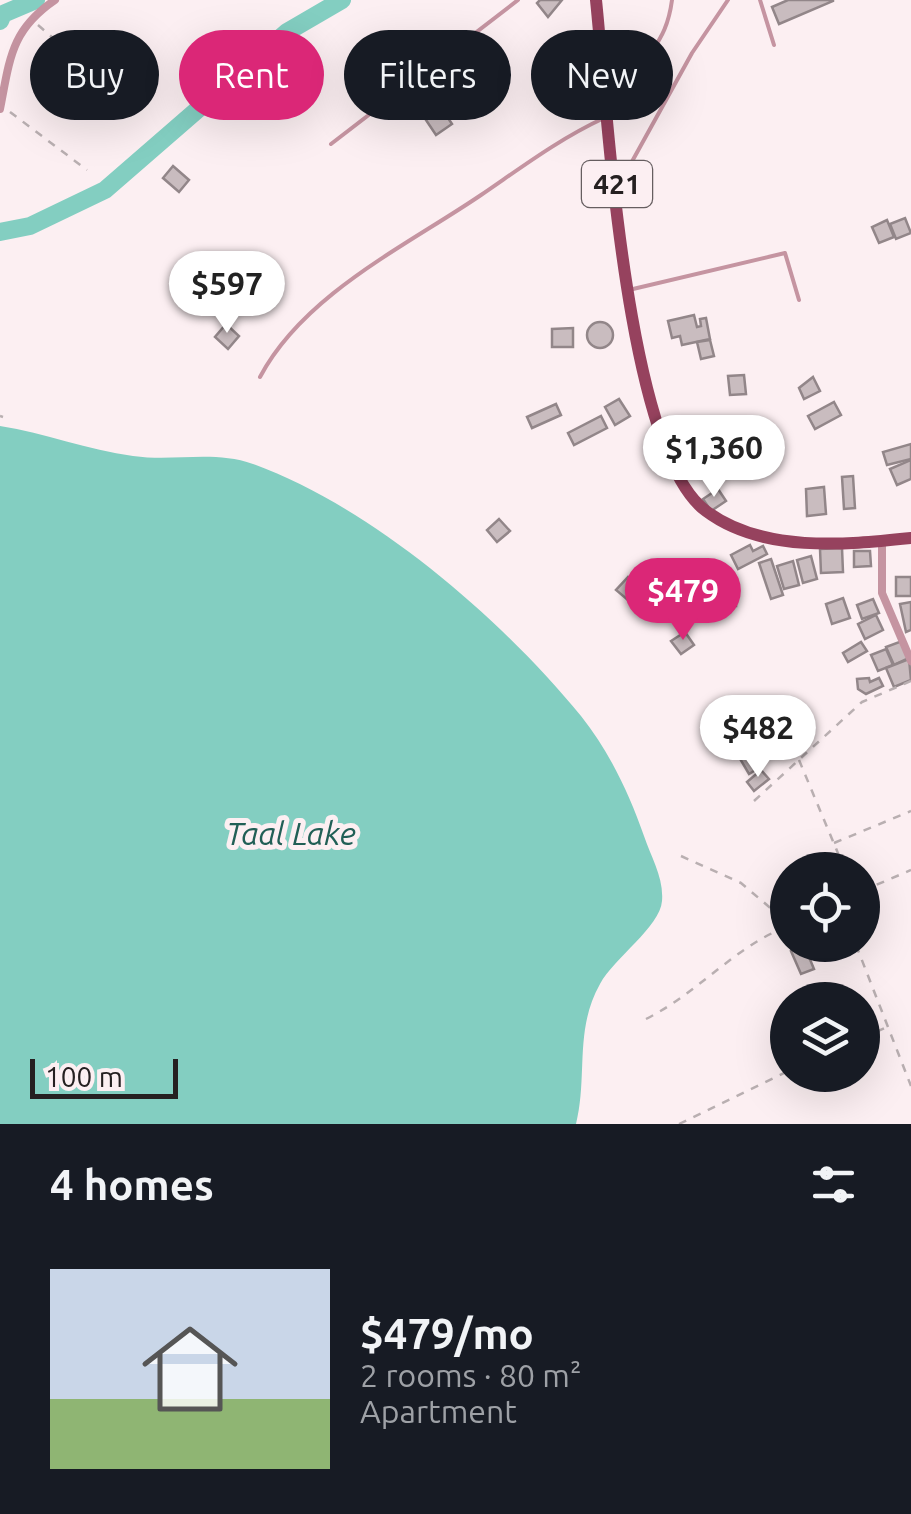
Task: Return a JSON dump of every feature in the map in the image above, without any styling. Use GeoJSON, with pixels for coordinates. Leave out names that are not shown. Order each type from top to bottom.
{"type":"FeatureCollection","features":[{"type":"Feature","properties":{"kind":"main road","name":"421"},"geometry":{"type":"LineString","coordinates":[[596,0],[599,30]]}},
{"type":"Feature","properties":{"kind":"main road","name":"421"},"geometry":{"type":"LineString","coordinates":[[609,120],[640,368],[660,435],[688,495],[702,508],[750,535],[802,542],[911,538]]}},
{"type":"Feature","properties":{"kind":"street"},"geometry":{"type":"LineString","coordinates":[[0,107],[11,52],[30,18],[55,0]]}},
{"type":"Feature","properties":{"kind":"street"},"geometry":{"type":"LineString","coordinates":[[882,541],[882,593],[911,661]]}},
{"type":"Feature","properties":{"kind":"lane"},"geometry":{"type":"LineString","coordinates":[[331,144],[518,0]]}},
{"type":"Feature","properties":{"kind":"lane"},"geometry":{"type":"LineString","coordinates":[[668,30],[672,0]]}},
{"type":"Feature","properties":{"kind":"lane"},"geometry":{"type":"LineString","coordinates":[[617,190],[692,53],[728,0]]}},
{"type":"Feature","properties":{"kind":"lane"},"geometry":{"type":"LineString","coordinates":[[760,0],[774,45]]}},
{"type":"Feature","properties":{"kind":"lane"},"geometry":{"type":"LineString","coordinates":[[260,377],[276,347],[322,305],[538,154],[602,120]]}},
{"type":"Feature","properties":{"kind":"lane"},"geometry":{"type":"LineString","coordinates":[[628,290],[786,253],[798,300]]}},
{"type":"Feature","properties":{"kind":"path"},"geometry":{"type":"LineString","coordinates":[[30,18],[44,30]]}},
{"type":"Feature","properties":{"kind":"path"},"geometry":{"type":"LineString","coordinates":[[0,107],[87,170]]}},
{"type":"Feature","properties":{"kind":"path"},"geometry":{"type":"LineString","coordinates":[[754,801],[862,702],[911,682]]}},
{"type":"Feature","properties":{"kind":"path"},"geometry":{"type":"LineString","coordinates":[[798,758],[838,852]]}},
{"type":"Feature","properties":{"kind":"path"},"geometry":{"type":"LineString","coordinates":[[834,843],[911,811]]}},
{"type":"Feature","properties":{"kind":"path"},"geometry":{"type":"LineString","coordinates":[[680,856],[741,883],[770,908]]}},
{"type":"Feature","properties":{"kind":"path"},"geometry":{"type":"LineString","coordinates":[[880,883],[911,870]]}},
{"type":"Feature","properties":{"kind":"path"},"geometry":{"type":"LineString","coordinates":[[646,1019],[723,970],[741,948],[770,933]]}},
{"type":"Feature","properties":{"kind":"path"},"geometry":{"type":"LineString","coordinates":[[863,962],[911,1086]]}},
{"type":"Feature","properties":{"kind":"path"},"geometry":{"type":"LineString","coordinates":[[880,1030],[889,1026]]}},
{"type":"Feature","properties":{"kind":"path"},"geometry":{"type":"LineString","coordinates":[[679,1124],[770,1080]]}},
{"type":"Feature","properties":{"kind":"water","name":"Taal Lake"},"geometry":{"type":"Polygon","coordinates":[[[0,426],[133,456],[238,460],[298,483],[343,508],[432,569],[513,641],[581,716],[609,758],[632,804],[659,876],[662,901],[653,921],[607,974],[592,1001],[584,1036],[576,1124],[0,1124],[0,426]]]}},
{"type":"Feature","properties":{"kind":"building"},"geometry":{"type":"Polygon","coordinates":[[[562,0],[548,17],[537,3],[562,0]]]}},
{"type":"Feature","properties":{"kind":"building"},"geometry":{"type":"Polygon","coordinates":[[[788,0],[833,1],[779,24],[772,7],[788,0]]]}},
{"type":"Feature","properties":{"kind":"building"},"geometry":{"type":"Polygon","coordinates":[[[426,120],[449,120],[452,124],[436,135],[426,120]]]}},
{"type":"Feature","properties":{"kind":"building"},"geometry":{"type":"Polygon","coordinates":[[[173,166],[189,180],[179,192],[163,178],[173,166]]]}},
{"type":"Feature","properties":{"kind":"building"},"geometry":{"type":"Polygon","coordinates":[[[905,218],[911,233],[896,239],[890,224],[905,218]]]}},
{"type":"Feature","properties":{"kind":"building"},"geometry":{"type":"Polygon","coordinates":[[[887,220],[894,237],[879,243],[872,227],[887,220]]]}},
{"type":"Feature","properties":{"kind":"building"},"geometry":{"type":"Polygon","coordinates":[[[694,315],[697,327],[701,326],[700,319],[706,318],[710,339],[682,345],[680,336],[672,338],[668,321],[694,315]]]}},
{"type":"Feature","properties":{"kind":"building"},"geometry":{"type":"Polygon","coordinates":[[[600,322],[609,326],[613,335],[609,344],[600,348],[591,344],[587,335],[591,326],[600,322]]]}},
{"type":"Feature","properties":{"kind":"building"},"geometry":{"type":"Polygon","coordinates":[[[226,324],[239,336],[228,349],[215,337],[226,324]]]}},
{"type":"Feature","properties":{"kind":"building"},"geometry":{"type":"Polygon","coordinates":[[[573,328],[573,347],[552,347],[552,329],[573,328]]]}},
{"type":"Feature","properties":{"kind":"building"},"geometry":{"type":"Polygon","coordinates":[[[710,340],[714,356],[701,359],[697,342],[710,340]]]}},
{"type":"Feature","properties":{"kind":"building"},"geometry":{"type":"Polygon","coordinates":[[[744,375],[746,394],[730,395],[728,376],[744,375]]]}},
{"type":"Feature","properties":{"kind":"building"},"geometry":{"type":"Polygon","coordinates":[[[813,377],[820,391],[804,399],[799,388],[813,377]]]}},
{"type":"Feature","properties":{"kind":"building"},"geometry":{"type":"Polygon","coordinates":[[[619,399],[630,416],[615,425],[605,407],[619,399]]]}},
{"type":"Feature","properties":{"kind":"building"},"geometry":{"type":"Polygon","coordinates":[[[834,402],[841,415],[815,429],[808,416],[834,402]]]}},
{"type":"Feature","properties":{"kind":"building"},"geometry":{"type":"Polygon","coordinates":[[[556,404],[561,415],[532,428],[527,417],[556,404]]]}},
{"type":"Feature","properties":{"kind":"building"},"geometry":{"type":"Polygon","coordinates":[[[601,416],[607,428],[574,445],[568,433],[601,416]]]}},
{"type":"Feature","properties":{"kind":"building"},"geometry":{"type":"Polygon","coordinates":[[[690,431],[698,449],[685,455],[677,436],[690,431]]]}},
{"type":"Feature","properties":{"kind":"building"},"geometry":{"type":"Polygon","coordinates":[[[911,444],[911,459],[887,465],[883,452],[911,444]]]}},
{"type":"Feature","properties":{"kind":"building"},"geometry":{"type":"Polygon","coordinates":[[[754,451],[763,468],[748,477],[739,459],[754,451]]]}},
{"type":"Feature","properties":{"kind":"building"},"geometry":{"type":"Polygon","coordinates":[[[911,460],[911,479],[897,485],[890,469],[911,460]]]}},
{"type":"Feature","properties":{"kind":"building"},"geometry":{"type":"Polygon","coordinates":[[[853,476],[855,508],[844,509],[842,477],[853,476]]]}},
{"type":"Feature","properties":{"kind":"building"},"geometry":{"type":"Polygon","coordinates":[[[824,487],[826,514],[807,516],[806,489],[824,487]]]}},
{"type":"Feature","properties":{"kind":"building"},"geometry":{"type":"Polygon","coordinates":[[[718,489],[726,501],[711,511],[703,499],[718,489]]]}},
{"type":"Feature","properties":{"kind":"building"},"geometry":{"type":"Polygon","coordinates":[[[499,519],[510,531],[497,542],[487,530],[499,519]]]}},
{"type":"Feature","properties":{"kind":"building"},"geometry":{"type":"Polygon","coordinates":[[[750,545],[753,551],[763,546],[767,554],[738,569],[731,555],[750,545]]]}},
{"type":"Feature","properties":{"kind":"building"},"geometry":{"type":"Polygon","coordinates":[[[842,548],[843,572],[821,573],[820,549],[842,548]]]}},
{"type":"Feature","properties":{"kind":"building"},"geometry":{"type":"Polygon","coordinates":[[[854,551],[870,551],[871,566],[854,567],[854,551]]]}},
{"type":"Feature","properties":{"kind":"building"},"geometry":{"type":"Polygon","coordinates":[[[811,556],[817,579],[803,583],[797,560],[811,556]]]}},
{"type":"Feature","properties":{"kind":"building"},"geometry":{"type":"Polygon","coordinates":[[[771,559],[783,595],[771,599],[759,563],[771,559]]]}},
{"type":"Feature","properties":{"kind":"building"},"geometry":{"type":"Polygon","coordinates":[[[793,561],[799,585],[784,589],[777,566],[793,561]]]}},
{"type":"Feature","properties":{"kind":"building"},"geometry":{"type":"Polygon","coordinates":[[[628,577],[646,593],[635,606],[616,590],[628,577]]]}},
{"type":"Feature","properties":{"kind":"building"},"geometry":{"type":"Polygon","coordinates":[[[896,577],[911,577],[911,596],[896,596],[896,577]]]}},
{"type":"Feature","properties":{"kind":"building"},"geometry":{"type":"Polygon","coordinates":[[[722,590],[736,590],[736,606],[722,606],[722,590]]]}},
{"type":"Feature","properties":{"kind":"building"},"geometry":{"type":"Polygon","coordinates":[[[843,598],[850,618],[832,624],[826,604],[843,598]]]}},
{"type":"Feature","properties":{"kind":"building"},"geometry":{"type":"Polygon","coordinates":[[[873,599],[879,613],[862,619],[857,605],[873,599]]]}},
{"type":"Feature","properties":{"kind":"building"},"geometry":{"type":"Polygon","coordinates":[[[911,602],[911,630],[906,632],[900,604],[911,602]]]}},
{"type":"Feature","properties":{"kind":"building"},"geometry":{"type":"Polygon","coordinates":[[[876,615],[883,630],[865,639],[858,624],[876,615]]]}},
{"type":"Feature","properties":{"kind":"building"},"geometry":{"type":"Polygon","coordinates":[[[685,632],[694,645],[681,654],[671,641],[685,632]]]}},
{"type":"Feature","properties":{"kind":"building"},"geometry":{"type":"Polygon","coordinates":[[[902,641],[909,658],[894,665],[886,647],[902,641]]]}},
{"type":"Feature","properties":{"kind":"building"},"geometry":{"type":"Polygon","coordinates":[[[861,642],[867,651],[848,662],[843,653],[861,642]]]}},
{"type":"Feature","properties":{"kind":"building"},"geometry":{"type":"Polygon","coordinates":[[[886,649],[893,665],[878,671],[871,655],[886,649]]]}},
{"type":"Feature","properties":{"kind":"building"},"geometry":{"type":"Polygon","coordinates":[[[909,659],[911,680],[894,687],[886,668],[909,659]]]}},
{"type":"Feature","properties":{"kind":"building"},"geometry":{"type":"Polygon","coordinates":[[[869,678],[870,682],[879,678],[883,686],[866,694],[858,689],[857,679],[869,678]]]}},
{"type":"Feature","properties":{"kind":"building"},"geometry":{"type":"Polygon","coordinates":[[[755,748],[757,752],[750,757],[757,769],[749,774],[739,757],[755,748]]]}},
{"type":"Feature","properties":{"kind":"building"},"geometry":{"type":"Polygon","coordinates":[[[761,770],[769,779],[754,791],[747,782],[761,770]]]}},
{"type":"Feature","properties":{"kind":"building"},"geometry":{"type":"Polygon","coordinates":[[[796,962],[811,962],[814,969],[801,974],[796,962]]]}},
{"type":"Feature","properties":{"kind":"waterway"},"geometry":{"type":"LineString","coordinates":[[0,21],[3,14],[36,0]]}},
{"type":"Feature","properties":{"kind":"waterway"},"geometry":{"type":"LineString","coordinates":[[0,232],[30,226],[105,190],[287,32],[342,0]]}}]}
